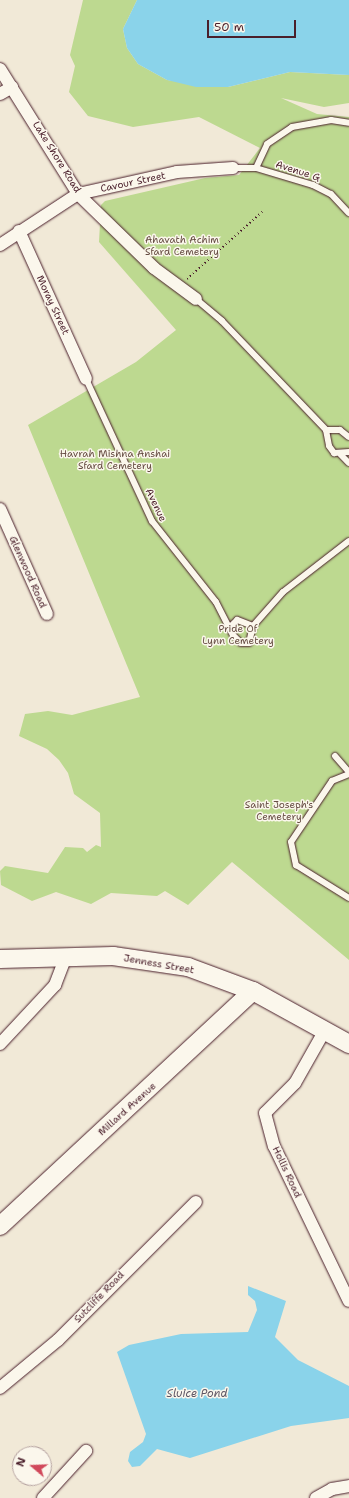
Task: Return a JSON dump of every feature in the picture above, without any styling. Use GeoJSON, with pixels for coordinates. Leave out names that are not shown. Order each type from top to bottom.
{"type":"FeatureCollection","features":[{"type":"Feature","properties":{"kind":"street","name":"Lake Shore Road"},"geometry":{"type":"LineString","coordinates":[[0,69],[78,194],[154,268],[196,299]]}},
{"type":"Feature","properties":{"kind":"street"},"geometry":{"type":"LineString","coordinates":[[0,94],[12,87]]}},
{"type":"Feature","properties":{"kind":"street","name":"Cavour Street"},"geometry":{"type":"LineString","coordinates":[[0,245],[78,194],[177,172],[233,168]]}},
{"type":"Feature","properties":{"kind":"street","name":"Moray Street"},"geometry":{"type":"LineString","coordinates":[[19,232],[86,379]]}},
{"type":"Feature","properties":{"kind":"street","name":"Glenwood Road"},"geometry":{"type":"LineString","coordinates":[[0,509],[46,614]]}},
{"type":"Feature","properties":{"kind":"street","name":"Jenness Street"},"geometry":{"type":"LineString","coordinates":[[0,959],[113,956],[188,967],[253,991],[349,1044]]}},
{"type":"Feature","properties":{"kind":"street"},"geometry":{"type":"LineString","coordinates":[[0,1044],[55,985],[66,957]]}},
{"type":"Feature","properties":{"kind":"street","name":"Millard Avenue"},"geometry":{"type":"LineString","coordinates":[[0,1226],[253,991]]}},
{"type":"Feature","properties":{"kind":"street","name":"Hollis Road"},"geometry":{"type":"LineString","coordinates":[[325,1030],[295,1083],[265,1113],[274,1146],[349,1301]]}},
{"type":"Feature","properties":{"kind":"street","name":"Sutcliffe Road"},"geometry":{"type":"LineString","coordinates":[[0,1388],[58,1340],[196,1202]]}},
{"type":"Feature","properties":{"kind":"street"},"geometry":{"type":"LineString","coordinates":[[43,1498],[86,1451]]}},
{"type":"Feature","properties":{"kind":"street"},"geometry":{"type":"LineString","coordinates":[[316,1498],[336,1493],[349,1486]]}},
{"type":"Feature","properties":{"kind":"lane"},"geometry":{"type":"LineString","coordinates":[[256,168],[268,144],[292,127],[331,120],[349,123]]}},
{"type":"Feature","properties":{"kind":"lane","name":"Avenue G"},"geometry":{"type":"LineString","coordinates":[[233,168],[256,168],[313,185],[331,194],[349,213]]}},
{"type":"Feature","properties":{"kind":"lane"},"geometry":{"type":"LineString","coordinates":[[196,299],[222,321],[326,430],[329,446],[349,463]]}},
{"type":"Feature","properties":{"kind":"lane","name":"Avenue"},"geometry":{"type":"LineString","coordinates":[[86,379],[152,521],[216,602],[241,643],[249,643],[253,626],[283,592],[349,541]]}},
{"type":"Feature","properties":{"kind":"lane"},"geometry":{"type":"LineString","coordinates":[[326,430],[340,430],[349,437]]}},
{"type":"Feature","properties":{"kind":"lane"},"geometry":{"type":"LineString","coordinates":[[341,455],[349,452]]}},
{"type":"Feature","properties":{"kind":"lane"},"geometry":{"type":"LineString","coordinates":[[230,627],[236,620],[253,626]]}},
{"type":"Feature","properties":{"kind":"lane"},"geometry":{"type":"LineString","coordinates":[[335,756],[349,773],[332,781],[291,842],[296,865],[349,898]]}},
{"type":"Feature","properties":{"kind":"path"},"geometry":{"type":"LineString","coordinates":[[179,287],[262,212]]}},
{"type":"Feature","properties":{"kind":"green space"},"geometry":{"type":"Polygon","coordinates":[[[83,0],[137,0],[123,29],[127,48],[138,64],[167,80],[228,87],[290,72],[349,75],[349,103],[324,107],[281,98],[317,114],[349,117],[349,960],[232,862],[188,905],[165,891],[157,896],[111,893],[91,904],[56,892],[32,901],[1,885],[0,871],[5,866],[48,873],[65,847],[83,848],[87,852],[96,845],[101,847],[100,813],[74,794],[68,773],[59,760],[47,749],[19,736],[25,714],[48,711],[72,715],[140,697],[28,425],[136,362],[176,330],[99,242],[101,205],[105,201],[205,178],[239,175],[260,148],[199,117],[133,127],[88,116],[69,92],[75,66],[70,55],[83,0]]]}},
{"type":"Feature","properties":{"kind":"water"},"geometry":{"type":"Polygon","coordinates":[[[137,0],[349,0],[349,75],[290,72],[228,87],[196,87],[167,80],[138,64],[127,48],[123,29],[137,0]]]}},
{"type":"Feature","properties":{"kind":"water","name":"Sluice Pond"},"geometry":{"type":"Polygon","coordinates":[[[248,1286],[286,1301],[275,1337],[298,1360],[349,1386],[349,1418],[291,1426],[190,1458],[157,1449],[140,1466],[132,1467],[128,1461],[130,1452],[143,1442],[146,1434],[117,1352],[129,1345],[181,1334],[248,1332],[257,1310],[255,1301],[248,1295],[248,1286]]]}},
{"type":"Feature","properties":{"kind":"park label","name":"Ahavath Achim Sfard Cemetery"},"geometry":{"type":"Point","coordinates":[182,244]}},
{"type":"Feature","properties":{"kind":"park label","name":"Havrah Mishna Anshai Sfard Cemetery"},"geometry":{"type":"Point","coordinates":[115,458]}},
{"type":"Feature","properties":{"kind":"park label","name":"Pride Of Lynn Cemetery"},"geometry":{"type":"Point","coordinates":[238,634]}},
{"type":"Feature","properties":{"kind":"park label","name":"Saint Joseph's Cemetery"},"geometry":{"type":"Point","coordinates":[279,810]}}]}
